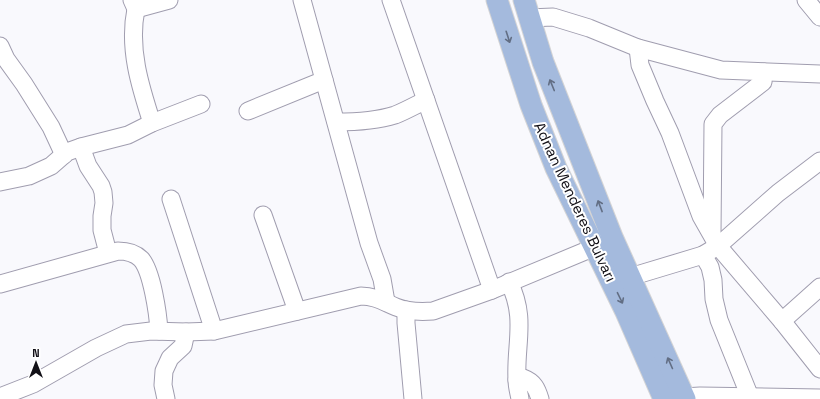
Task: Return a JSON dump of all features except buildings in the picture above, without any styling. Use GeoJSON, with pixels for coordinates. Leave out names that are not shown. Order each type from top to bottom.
{"type":"FeatureCollection","features":[{"type":"Feature","properties":{"kind":"main road","name":"Adnan Menderes Bulvarı"},"geometry":{"type":"LineString","coordinates":[[497,0],[531,105],[553,161],[603,242],[630,277],[685,398]]}},
{"type":"Feature","properties":{"kind":"main road","name":"Adnan Menderes Bulvarı"},"geometry":{"type":"LineString","coordinates":[[526,9],[542,62],[626,312],[664,399]]}},
{"type":"Feature","properties":{"kind":"street"},"geometry":{"type":"LineString","coordinates":[[152,123],[141,89],[132,43],[134,5],[169,0]]}},
{"type":"Feature","properties":{"kind":"street"},"geometry":{"type":"LineString","coordinates":[[302,0],[370,243],[382,279],[386,302]]}},
{"type":"Feature","properties":{"kind":"street"},"geometry":{"type":"LineString","coordinates":[[391,0],[492,290]]}},
{"type":"Feature","properties":{"kind":"street"},"geometry":{"type":"LineString","coordinates":[[806,0],[820,17]]}},
{"type":"Feature","properties":{"kind":"street"},"geometry":{"type":"LineString","coordinates":[[526,9],[589,28],[638,48],[721,70],[820,74]]}},
{"type":"Feature","properties":{"kind":"street"},"geometry":{"type":"LineString","coordinates":[[0,46],[6,59],[24,84],[51,127],[64,155]]}},
{"type":"Feature","properties":{"kind":"street"},"geometry":{"type":"LineString","coordinates":[[638,48],[640,65],[670,133],[701,216],[715,239],[820,369]]}},
{"type":"Feature","properties":{"kind":"street"},"geometry":{"type":"LineString","coordinates":[[715,239],[713,124],[720,116],[763,82],[764,72]]}},
{"type":"Feature","properties":{"kind":"street"},"geometry":{"type":"LineString","coordinates":[[248,111],[324,80]]}},
{"type":"Feature","properties":{"kind":"street"},"geometry":{"type":"LineString","coordinates":[[336,122],[364,121],[395,115],[426,100]]}},
{"type":"Feature","properties":{"kind":"street"},"geometry":{"type":"LineString","coordinates":[[0,182],[29,176],[50,166],[67,152],[128,135],[152,123],[201,104]]}},
{"type":"Feature","properties":{"kind":"street"},"geometry":{"type":"LineString","coordinates":[[81,147],[88,166],[101,186],[103,192],[104,203],[102,230],[108,253]]}},
{"type":"Feature","properties":{"kind":"street"},"geometry":{"type":"LineString","coordinates":[[630,277],[703,255],[715,239],[820,160]]}},
{"type":"Feature","properties":{"kind":"street"},"geometry":{"type":"LineString","coordinates":[[171,200],[214,331]]}},
{"type":"Feature","properties":{"kind":"street"},"geometry":{"type":"LineString","coordinates":[[263,215],[297,311]]}},
{"type":"Feature","properties":{"kind":"street"},"geometry":{"type":"LineString","coordinates":[[0,397],[33,384],[114,339],[138,332],[214,331],[361,296],[376,298],[406,310],[424,312],[433,311],[492,290],[603,242]]}},
{"type":"Feature","properties":{"kind":"street"},"geometry":{"type":"LineString","coordinates":[[0,284],[108,253],[118,251],[130,252],[136,255],[144,264],[157,309],[159,331]]}},
{"type":"Feature","properties":{"kind":"street"},"geometry":{"type":"LineString","coordinates":[[703,255],[710,267],[713,280],[714,299],[719,320],[750,397]]}},
{"type":"Feature","properties":{"kind":"street"},"geometry":{"type":"LineString","coordinates":[[509,282],[516,295],[520,318],[517,380],[520,399]]}},
{"type":"Feature","properties":{"kind":"street"},"geometry":{"type":"LineString","coordinates":[[782,322],[820,287]]}},
{"type":"Feature","properties":{"kind":"street"},"geometry":{"type":"LineString","coordinates":[[406,310],[412,399]]}},
{"type":"Feature","properties":{"kind":"street"},"geometry":{"type":"LineString","coordinates":[[166,399],[163,385],[164,371],[170,358],[183,346],[186,332]]}},
{"type":"Feature","properties":{"kind":"street"},"geometry":{"type":"LineString","coordinates":[[517,380],[523,378],[531,382],[535,386],[540,399]]}},
{"type":"Feature","properties":{"kind":"street"},"geometry":{"type":"LineString","coordinates":[[685,398],[820,398]]}}]}
